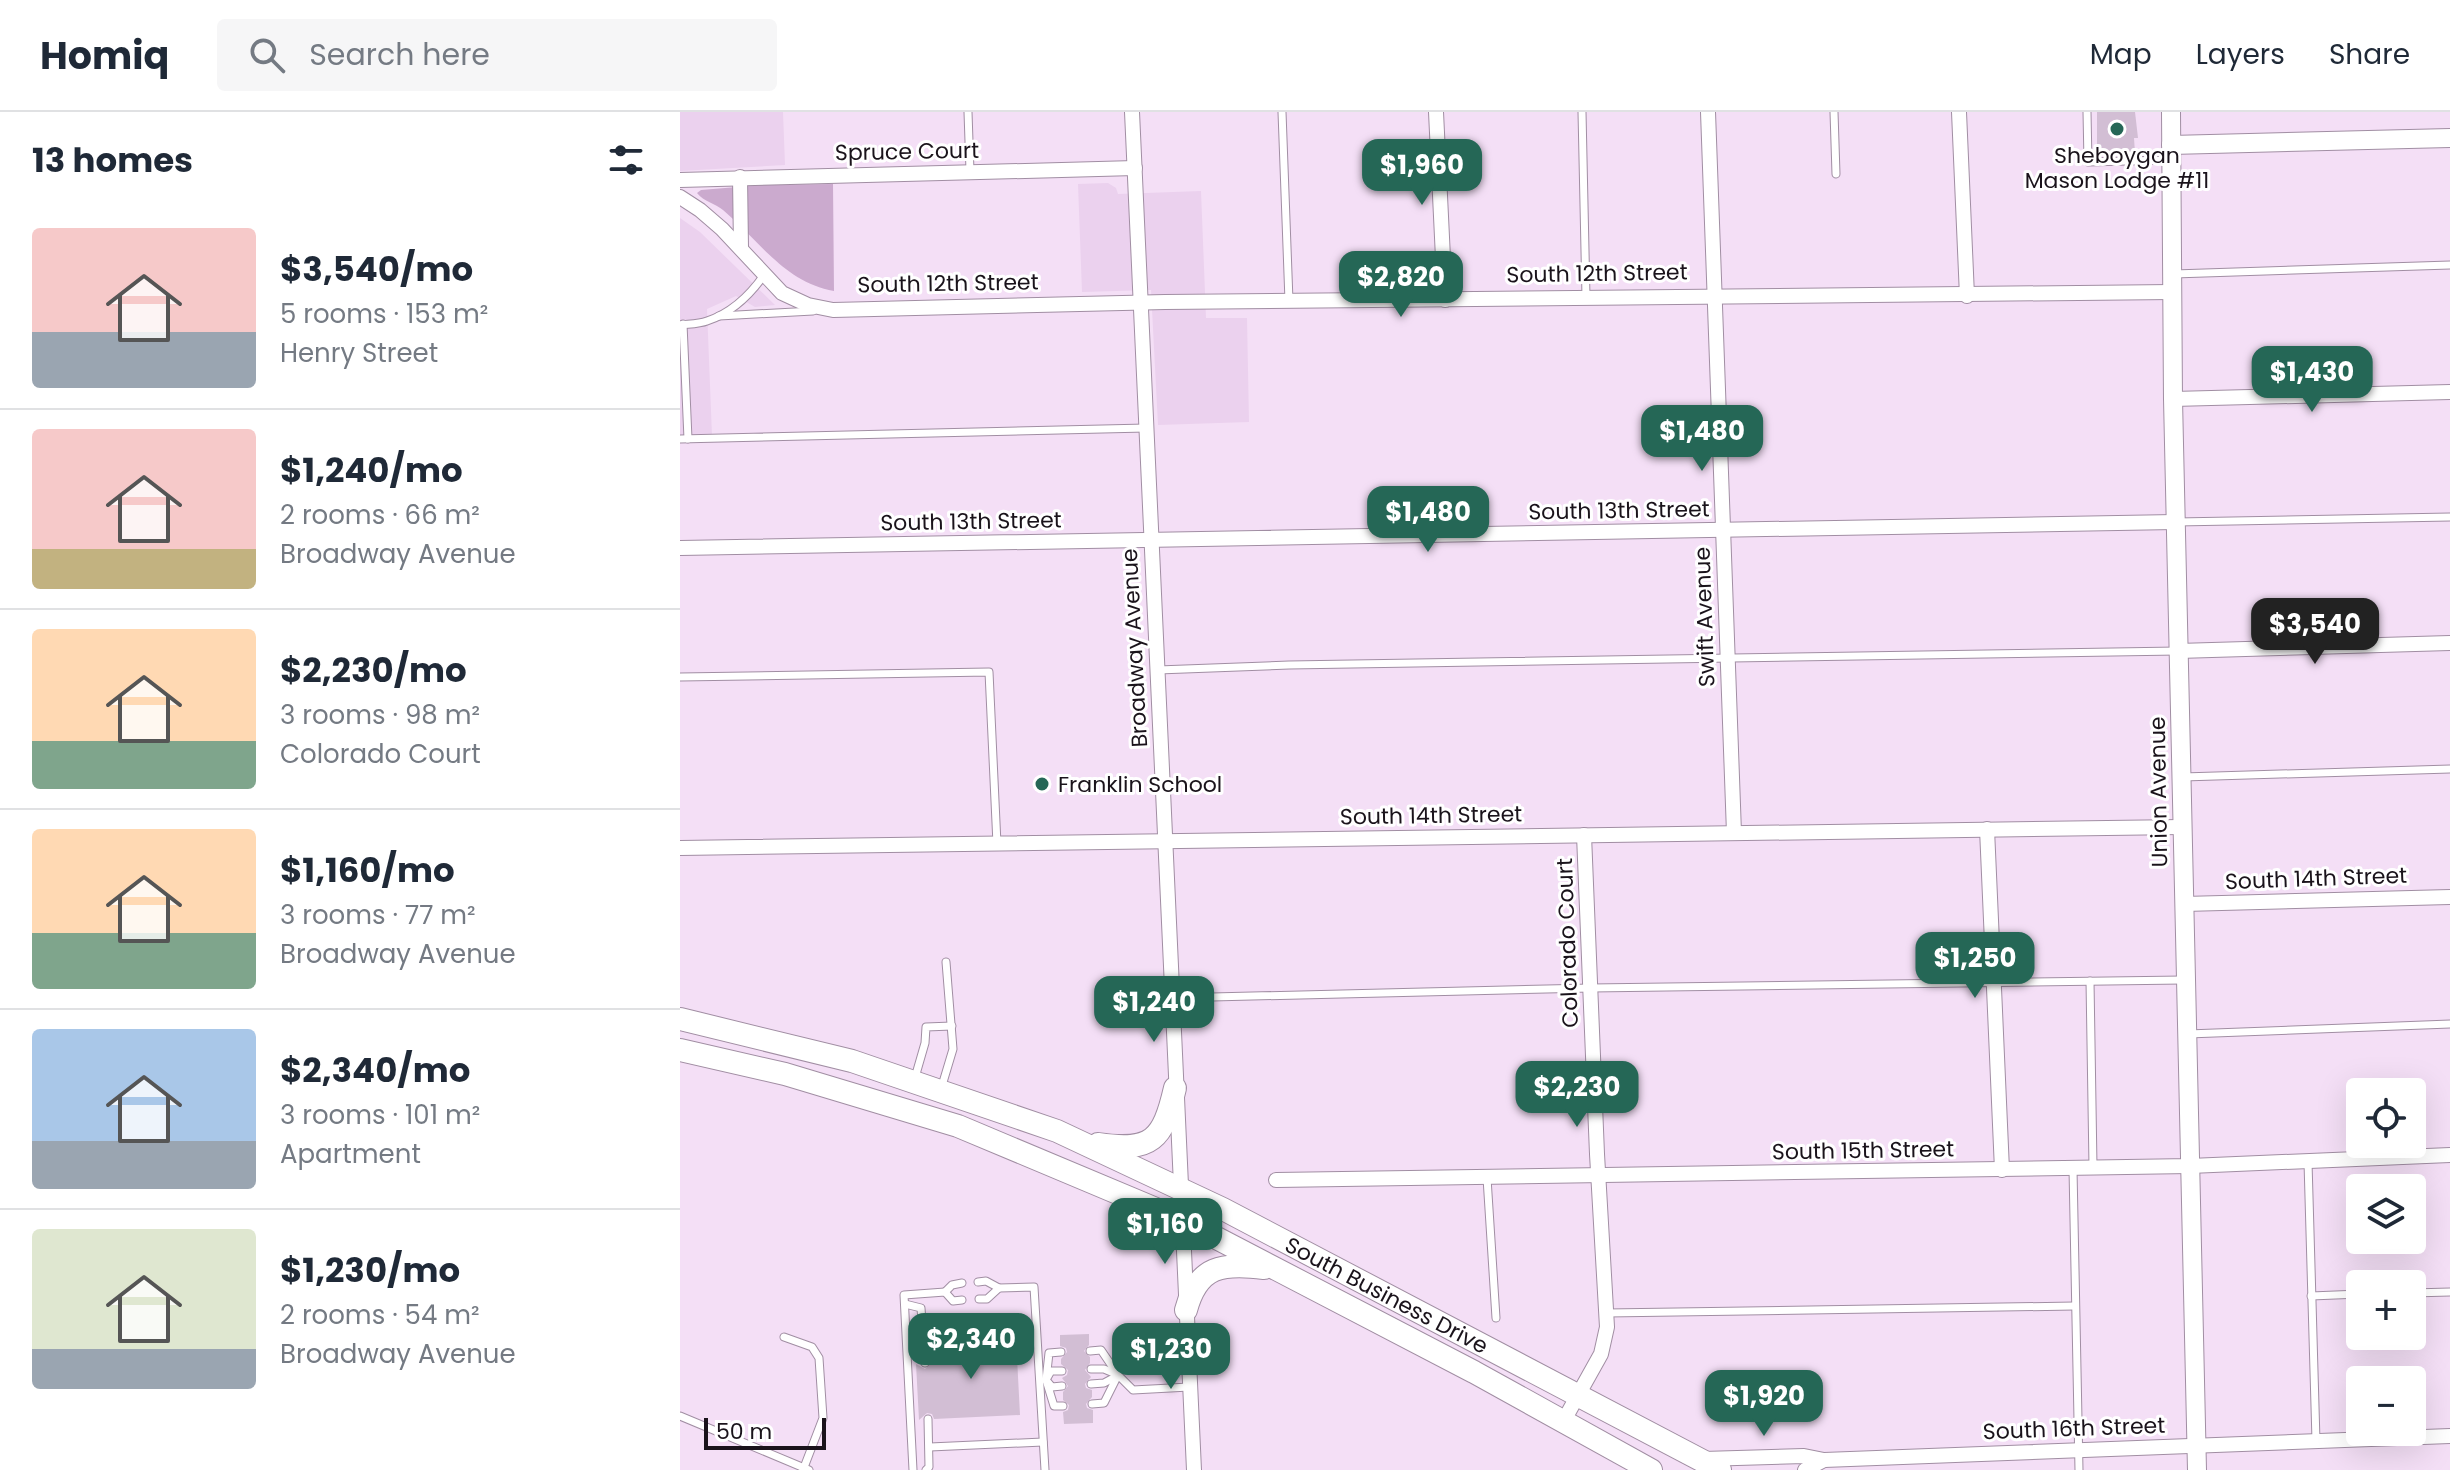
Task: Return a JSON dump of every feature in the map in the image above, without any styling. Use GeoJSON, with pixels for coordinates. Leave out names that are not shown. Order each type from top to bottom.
{"type":"FeatureCollection","features":[{"type":"Feature","properties":{"kind":"main road","name":"South Business Drive"},"geometry":{"type":"LineString","coordinates":[[680,1019],[852,1061],[1076,1140],[1180,1188],[1710,1465]]}},
{"type":"Feature","properties":{"kind":"main road","name":"South Business Drive"},"geometry":{"type":"LineString","coordinates":[[680,1050],[785,1074],[958,1126],[1182,1220],[1651,1470]]}},
{"type":"Feature","properties":{"kind":"main road"},"geometry":{"type":"LineString","coordinates":[[1076,1140],[1114,1146],[1144,1145],[1155,1139],[1162,1130],[1175,1088]]}},
{"type":"Feature","properties":{"kind":"main road"},"geometry":{"type":"LineString","coordinates":[[1186,1310],[1197,1283],[1213,1270],[1239,1265],[1277,1270]]}},
{"type":"Feature","properties":{"kind":"street","name":"Broadway Avenue"},"geometry":{"type":"LineString","coordinates":[[1132,112],[1194,1470]]}},
{"type":"Feature","properties":{"kind":"street"},"geometry":{"type":"LineString","coordinates":[[1436,112],[1445,300]]}},
{"type":"Feature","properties":{"kind":"street","name":"Swift Avenue"},"geometry":{"type":"LineString","coordinates":[[1708,112],[1734,833]]}},
{"type":"Feature","properties":{"kind":"street"},"geometry":{"type":"LineString","coordinates":[[1959,112],[1967,296]]}},
{"type":"Feature","properties":{"kind":"street","name":"Union Avenue"},"geometry":{"type":"LineString","coordinates":[[2171,112],[2175,522],[2197,1470]]}},
{"type":"Feature","properties":{"kind":"street"},"geometry":{"type":"LineString","coordinates":[[2171,153],[2450,138]]}},
{"type":"Feature","properties":{"kind":"street","name":"Spruce Court"},"geometry":{"type":"LineString","coordinates":[[680,180],[1135,168]]}},
{"type":"Feature","properties":{"kind":"street"},"geometry":{"type":"LineString","coordinates":[[740,177],[741,248]]}},
{"type":"Feature","properties":{"kind":"street","name":"South 12th Street"},"geometry":{"type":"LineString","coordinates":[[680,197],[706,214],[782,293],[795,300],[833,310],[1715,295],[1967,296],[2172,283]]}},
{"type":"Feature","properties":{"kind":"street"},"geometry":{"type":"LineString","coordinates":[[2173,399],[2450,392]]}},
{"type":"Feature","properties":{"kind":"street","name":"South 13th Street"},"geometry":{"type":"LineString","coordinates":[[680,548],[2175,522]]}},
{"type":"Feature","properties":{"kind":"street"},"geometry":{"type":"LineString","coordinates":[[2178,651],[2450,643]]}},
{"type":"Feature","properties":{"kind":"street","name":"South 14th Street"},"geometry":{"type":"LineString","coordinates":[[680,848],[2182,827]]}},
{"type":"Feature","properties":{"kind":"street"},"geometry":{"type":"LineString","coordinates":[[1987,829],[2002,1170]]}},
{"type":"Feature","properties":{"kind":"street","name":"Colorado Court"},"geometry":{"type":"LineString","coordinates":[[1563,1422],[1604,1346],[1607,1313],[1584,835]]}},
{"type":"Feature","properties":{"kind":"street","name":"South 14th Street"},"geometry":{"type":"LineString","coordinates":[[2184,904],[2450,897]]}},
{"type":"Feature","properties":{"kind":"street","name":"South 15th Street"},"geometry":{"type":"LineString","coordinates":[[1276,1180],[2073,1169],[2450,1155]]}},
{"type":"Feature","properties":{"kind":"street","name":"South 16th Street"},"geometry":{"type":"LineString","coordinates":[[1710,1465],[1804,1456],[1824,1460],[2450,1436]]}},
{"type":"Feature","properties":{"kind":"street"},"geometry":{"type":"LineString","coordinates":[[1805,1470],[1824,1460]]}},
{"type":"Feature","properties":{"kind":"lane"},"geometry":{"type":"LineString","coordinates":[[968,112],[970,171]]}},
{"type":"Feature","properties":{"kind":"lane"},"geometry":{"type":"LineString","coordinates":[[1282,112],[1289,301]]}},
{"type":"Feature","properties":{"kind":"lane"},"geometry":{"type":"LineString","coordinates":[[1582,112],[1586,297]]}},
{"type":"Feature","properties":{"kind":"lane"},"geometry":{"type":"LineString","coordinates":[[1834,112],[1836,174]]}},
{"type":"Feature","properties":{"kind":"lane"},"geometry":{"type":"LineString","coordinates":[[2087,112],[2088,162],[2171,153]]}},
{"type":"Feature","properties":{"kind":"lane"},"geometry":{"type":"LineString","coordinates":[[2172,283],[2450,265]]}},
{"type":"Feature","properties":{"kind":"lane"},"geometry":{"type":"LineString","coordinates":[[764,275],[742,301],[719,316],[705,323],[682,325],[684,439],[1146,428]]}},
{"type":"Feature","properties":{"kind":"lane"},"geometry":{"type":"LineString","coordinates":[[719,316],[833,310]]}},
{"type":"Feature","properties":{"kind":"lane"},"geometry":{"type":"LineString","coordinates":[[2175,522],[2450,517]]}},
{"type":"Feature","properties":{"kind":"lane"},"geometry":{"type":"LineString","coordinates":[[1158,670],[1289,665],[2178,651]]}},
{"type":"Feature","properties":{"kind":"lane"},"geometry":{"type":"LineString","coordinates":[[680,677],[989,672],[997,844]]}},
{"type":"Feature","properties":{"kind":"lane"},"geometry":{"type":"LineString","coordinates":[[2181,777],[2450,769]]}},
{"type":"Feature","properties":{"kind":"lane"},"geometry":{"type":"LineString","coordinates":[[940,1091],[953,1055],[946,962]]}},
{"type":"Feature","properties":{"kind":"lane"},"geometry":{"type":"LineString","coordinates":[[1171,998],[1591,988],[2186,980]]}},
{"type":"Feature","properties":{"kind":"lane"},"geometry":{"type":"LineString","coordinates":[[2090,981],[2093,1168]]}},
{"type":"Feature","properties":{"kind":"lane"},"geometry":{"type":"LineString","coordinates":[[2187,1034],[2450,1024]]}},
{"type":"Feature","properties":{"kind":"lane"},"geometry":{"type":"LineString","coordinates":[[913,1082],[926,1027],[952,1026]]}},
{"type":"Feature","properties":{"kind":"lane"},"geometry":{"type":"LineString","coordinates":[[2308,1162],[2316,1441]]}},
{"type":"Feature","properties":{"kind":"lane"},"geometry":{"type":"LineString","coordinates":[[2073,1169],[2079,1470]]}},
{"type":"Feature","properties":{"kind":"lane"},"geometry":{"type":"LineString","coordinates":[[1487,1178],[1496,1318]]}},
{"type":"Feature","properties":{"kind":"lane"},"geometry":{"type":"LineString","coordinates":[[978,1282],[986,1281],[999,1288],[1034,1287],[1043,1380],[1045,1470]]}},
{"type":"Feature","properties":{"kind":"lane"},"geometry":{"type":"LineString","coordinates":[[913,1470],[904,1295],[945,1292],[952,1285],[962,1283]]}},
{"type":"Feature","properties":{"kind":"lane"},"geometry":{"type":"LineString","coordinates":[[979,1299],[987,1299],[999,1288]]}},
{"type":"Feature","properties":{"kind":"lane"},"geometry":{"type":"LineString","coordinates":[[945,1292],[953,1301],[962,1300]]}},
{"type":"Feature","properties":{"kind":"lane"},"geometry":{"type":"LineString","coordinates":[[2426,1293],[2450,1292]]}},
{"type":"Feature","properties":{"kind":"lane"},"geometry":{"type":"LineString","coordinates":[[2311,1296],[2346,1295]]}},
{"type":"Feature","properties":{"kind":"lane"},"geometry":{"type":"LineString","coordinates":[[905,1304],[921,1308],[925,1363]]}},
{"type":"Feature","properties":{"kind":"lane"},"geometry":{"type":"LineString","coordinates":[[1607,1313],[2074,1306]]}},
{"type":"Feature","properties":{"kind":"lane"},"geometry":{"type":"LineString","coordinates":[[680,1416],[805,1470],[823,1418],[819,1358],[812,1347],[784,1337]]}},
{"type":"Feature","properties":{"kind":"lane"},"geometry":{"type":"LineString","coordinates":[[1090,1351],[1101,1350],[1133,1390],[1189,1387]]}},
{"type":"Feature","properties":{"kind":"lane"},"geometry":{"type":"LineString","coordinates":[[1061,1352],[1049,1353],[1043,1380],[1054,1406],[1063,1406]]}},
{"type":"Feature","properties":{"kind":"lane"},"geometry":{"type":"LineString","coordinates":[[1091,1369],[1104,1369],[1118,1375]]}},
{"type":"Feature","properties":{"kind":"lane"},"geometry":{"type":"LineString","coordinates":[[1043,1380],[1051,1371],[1062,1371]]}},
{"type":"Feature","properties":{"kind":"lane"},"geometry":{"type":"LineString","coordinates":[[1091,1384],[1104,1383],[1118,1375]]}},
{"type":"Feature","properties":{"kind":"lane"},"geometry":{"type":"LineString","coordinates":[[1092,1404],[1104,1403],[1118,1375]]}},
{"type":"Feature","properties":{"kind":"lane"},"geometry":{"type":"LineString","coordinates":[[1043,1380],[1052,1387],[1062,1386]]}},
{"type":"Feature","properties":{"kind":"lane"},"geometry":{"type":"LineString","coordinates":[[926,1470],[929,1467],[930,1447],[928,1419]]}},
{"type":"Feature","properties":{"kind":"lane"},"geometry":{"type":"LineString","coordinates":[[930,1447],[1043,1442]]}},
{"type":"Feature","properties":{"kind":"shaded area"},"geometry":{"type":"Polygon","coordinates":[[[680,112],[783,112],[785,165],[680,171],[680,112]]]}},
{"type":"Feature","properties":{"kind":"shaded area"},"geometry":{"type":"Polygon","coordinates":[[[1108,183],[1116,188],[1118,194],[1201,191],[1206,318],[1247,318],[1249,422],[1158,425],[1151,290],[1082,292],[1078,184],[1108,183]]]}},
{"type":"Feature","properties":{"kind":"shaded area"},"geometry":{"type":"Polygon","coordinates":[[[833,184],[834,291],[816,286],[787,270],[723,210],[697,193],[701,190],[761,185],[833,184]]]}},
{"type":"Feature","properties":{"kind":"shaded area"},"geometry":{"type":"Polygon","coordinates":[[[680,218],[700,232],[775,305],[755,307],[736,296],[707,309],[712,436],[680,437],[680,218]]]}},
{"type":"Feature","properties":{"kind":"building","name":"Sheboygan Mason Lodge #11"},"geometry":{"type":"Polygon","coordinates":[[[2097,112],[2135,112],[2138,138],[2134,138],[2135,153],[2097,153],[2097,112]]]}},
{"type":"Feature","properties":{"kind":"building"},"geometry":{"type":"Polygon","coordinates":[[[1089,1334],[1089,1345],[1084,1351],[1090,1357],[1085,1370],[1091,1377],[1085,1384],[1092,1390],[1092,1397],[1086,1404],[1093,1410],[1093,1423],[1064,1424],[1063,1412],[1068,1410],[1069,1405],[1063,1400],[1063,1392],[1068,1386],[1062,1378],[1068,1370],[1061,1364],[1067,1352],[1060,1346],[1060,1335],[1089,1334]]]}},
{"type":"Feature","properties":{"kind":"building"},"geometry":{"type":"Polygon","coordinates":[[[1016,1338],[1020,1415],[934,1419],[932,1414],[927,1413],[919,1420],[916,1364],[925,1369],[931,1363],[945,1362],[944,1342],[1016,1338]]]}},
{"type":"Feature","properties":{"kind":"place","name":"Sheboygan Mason Lodge #11"},"geometry":{"type":"Point","coordinates":[2117,129]}},
{"type":"Feature","properties":{"kind":"place","name":"Franklin School"},"geometry":{"type":"Point","coordinates":[1042,784]}}]}
